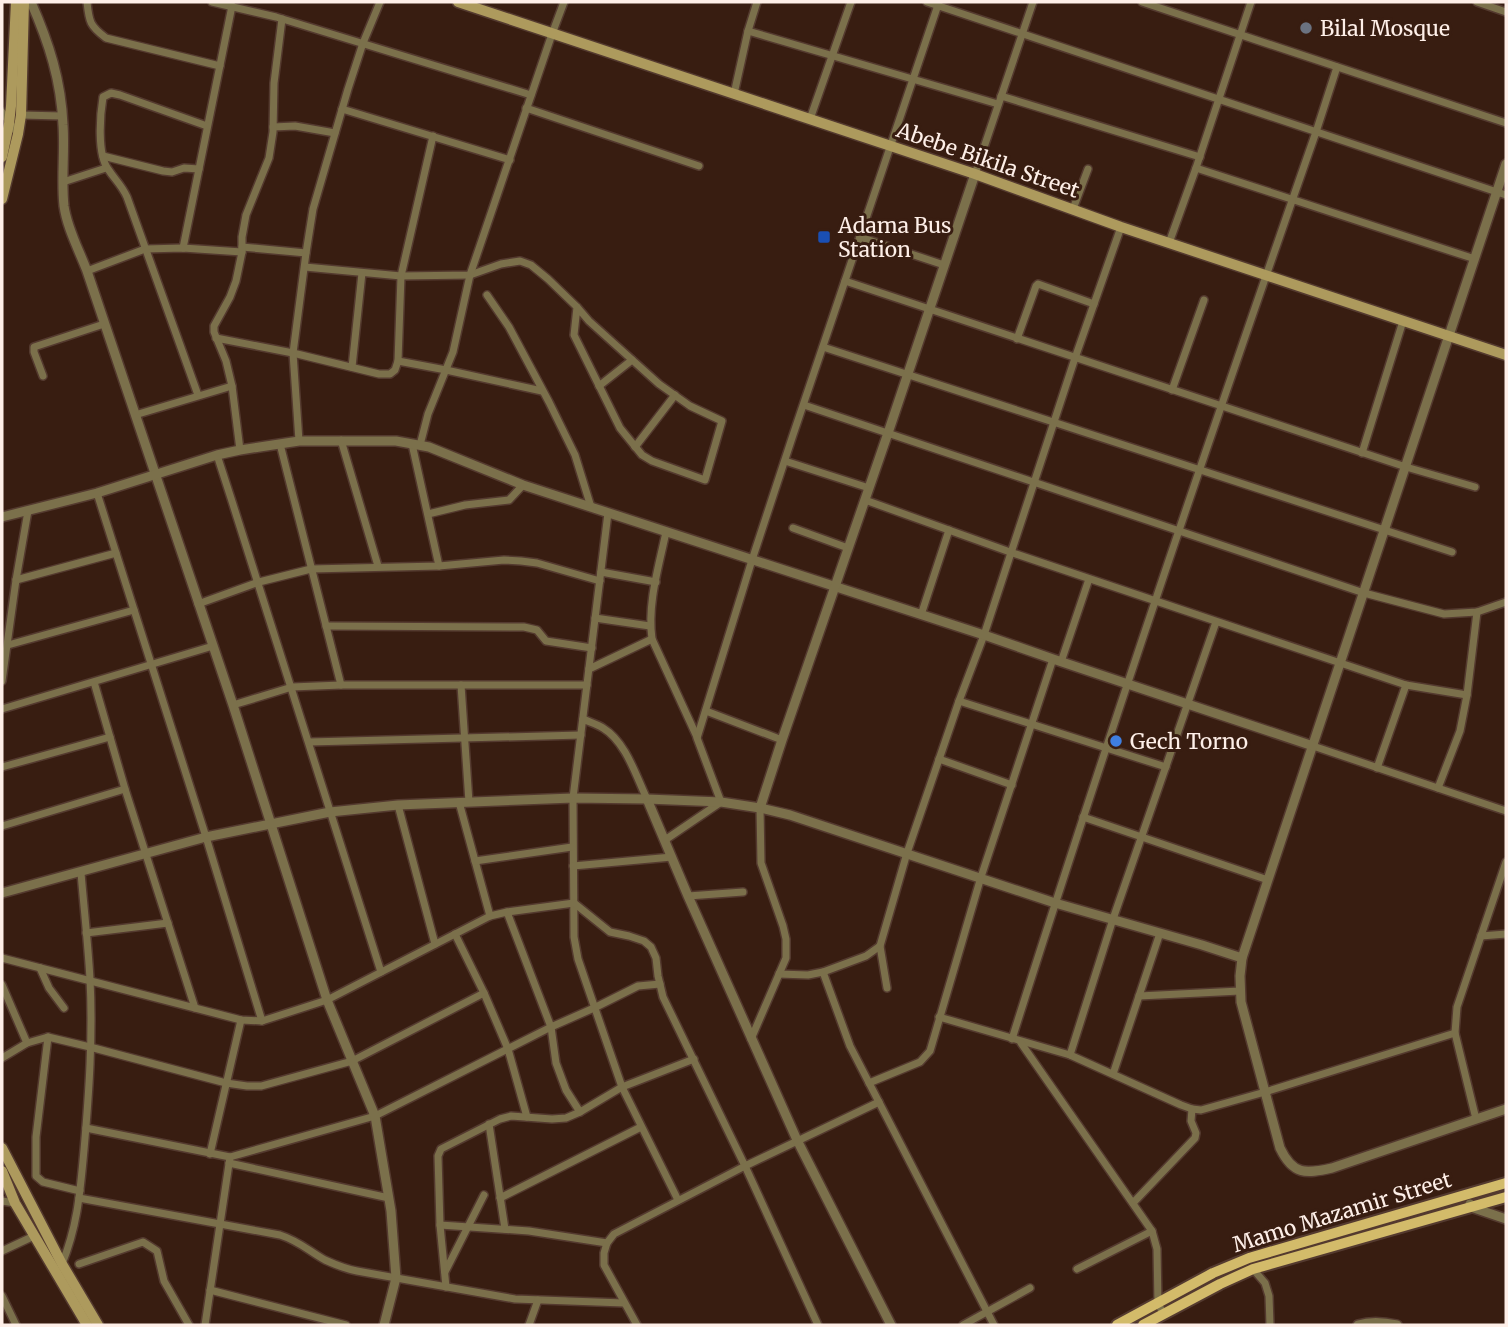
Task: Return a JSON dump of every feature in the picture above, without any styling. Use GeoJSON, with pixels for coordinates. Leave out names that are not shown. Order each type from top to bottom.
{"type":"FeatureCollection","features":[{"type":"Feature","properties":{"kind":"main road"},"geometry":{"type":"LineString","coordinates":[[2,157],[9,124],[16,2]]}},
{"type":"Feature","properties":{"kind":"main road"},"geometry":{"type":"LineString","coordinates":[[2,199],[21,115],[24,2]]}},
{"type":"Feature","properties":{"kind":"main road","name":"Abebe Bikila Street"},"geometry":{"type":"LineString","coordinates":[[458,2],[1506,355]]}},
{"type":"Feature","properties":{"kind":"main road"},"geometry":{"type":"LineString","coordinates":[[2,1149],[62,1264],[98,1325]]}},
{"type":"Feature","properties":{"kind":"main road"},"geometry":{"type":"LineString","coordinates":[[2,1171],[15,1203],[86,1325]]}},
{"type":"Feature","properties":{"kind":"main road","name":"Mamo Mazamir Street"},"geometry":{"type":"LineString","coordinates":[[1143,1325],[1161,1309],[1213,1273],[1249,1258],[1506,1183]]}},
{"type":"Feature","properties":{"kind":"main road","name":"Mamo Mazamir Street"},"geometry":{"type":"LineString","coordinates":[[1116,1325],[1161,1309],[1253,1269],[1506,1197]]}},
{"type":"Feature","properties":{"kind":"street"},"geometry":{"type":"LineString","coordinates":[[31,2],[56,68],[62,116],[64,208],[70,228],[87,271],[233,705],[327,1000],[375,1116],[389,1198],[396,1278],[384,1325]]}},
{"type":"Feature","properties":{"kind":"street"},"geometry":{"type":"LineString","coordinates":[[87,2],[93,28],[106,38],[220,66]]}},
{"type":"Feature","properties":{"kind":"street"},"geometry":{"type":"LineString","coordinates":[[212,2],[282,19],[531,95]]}},
{"type":"Feature","properties":{"kind":"street"},"geometry":{"type":"LineString","coordinates":[[299,441],[293,353],[313,209],[363,43],[380,2]]}},
{"type":"Feature","properties":{"kind":"street"},"geometry":{"type":"LineString","coordinates":[[439,566],[416,445],[453,352],[470,275],[564,2]]}},
{"type":"Feature","properties":{"kind":"street"},"geometry":{"type":"LineString","coordinates":[[734,94],[757,2]]}},
{"type":"Feature","properties":{"kind":"street"},"geometry":{"type":"LineString","coordinates":[[810,120],[851,2]]}},
{"type":"Feature","properties":{"kind":"street"},"geometry":{"type":"LineString","coordinates":[[927,2],[1502,194]]}},
{"type":"Feature","properties":{"kind":"street"},"geometry":{"type":"LineString","coordinates":[[751,1039],[786,958],[783,926],[761,863],[760,808],[1033,2]]}},
{"type":"Feature","properties":{"kind":"street"},"geometry":{"type":"LineString","coordinates":[[1142,2],[1506,124]]}},
{"type":"Feature","properties":{"kind":"street"},"geometry":{"type":"LineString","coordinates":[[1168,243],[1200,157],[1251,2]]}},
{"type":"Feature","properties":{"kind":"street"},"geometry":{"type":"LineString","coordinates":[[1477,2],[1506,12]]}},
{"type":"Feature","properties":{"kind":"street"},"geometry":{"type":"LineString","coordinates":[[183,248],[220,66],[228,4]]}},
{"type":"Feature","properties":{"kind":"street"},"geometry":{"type":"LineString","coordinates":[[697,738],[752,560],[939,4]]}},
{"type":"Feature","properties":{"kind":"street"},"geometry":{"type":"LineString","coordinates":[[240,450],[232,386],[214,326],[236,281],[246,215],[269,158],[282,19]]}},
{"type":"Feature","properties":{"kind":"street"},"geometry":{"type":"LineString","coordinates":[[748,31],[1200,157]]}},
{"type":"Feature","properties":{"kind":"street"},"geometry":{"type":"LineString","coordinates":[[1016,1041],[1055,903],[1083,817],[1336,67]]}},
{"type":"Feature","properties":{"kind":"street"},"geometry":{"type":"LineString","coordinates":[[198,395],[122,186],[106,168],[99,123],[103,97],[107,94],[120,95],[207,126]]}},
{"type":"Feature","properties":{"kind":"street"},"geometry":{"type":"LineString","coordinates":[[526,108],[699,166]]}},
{"type":"Feature","properties":{"kind":"street"},"geometry":{"type":"LineString","coordinates":[[342,109],[510,160]]}},
{"type":"Feature","properties":{"kind":"street"},"geometry":{"type":"LineString","coordinates":[[2,112],[18,134]]}},
{"type":"Feature","properties":{"kind":"street"},"geometry":{"type":"LineString","coordinates":[[21,115],[62,116]]}},
{"type":"Feature","properties":{"kind":"street"},"geometry":{"type":"LineString","coordinates":[[273,127],[295,126],[335,133]]}},
{"type":"Feature","properties":{"kind":"street"},"geometry":{"type":"LineString","coordinates":[[216,338],[379,374],[390,374],[395,370],[398,361],[401,276],[433,136]]}},
{"type":"Feature","properties":{"kind":"street"},"geometry":{"type":"LineString","coordinates":[[103,156],[163,171],[199,169]]}},
{"type":"Feature","properties":{"kind":"street"},"geometry":{"type":"LineString","coordinates":[[1506,164],[1502,194],[1475,259],[1242,958],[1240,990],[1280,1148],[1286,1161],[1296,1170],[1312,1173],[1332,1168],[1506,1109]]}},
{"type":"Feature","properties":{"kind":"street"},"geometry":{"type":"LineString","coordinates":[[63,181],[106,168]]}},
{"type":"Feature","properties":{"kind":"street"},"geometry":{"type":"LineString","coordinates":[[1196,168],[1475,259]]}},
{"type":"Feature","properties":{"kind":"street"},"geometry":{"type":"LineString","coordinates":[[1073,209],[1087,169]]}},
{"type":"Feature","properties":{"kind":"street"},"geometry":{"type":"LineString","coordinates":[[887,988],[880,947],[907,853],[984,635],[1121,227]]}},
{"type":"Feature","properties":{"kind":"street"},"geometry":{"type":"LineString","coordinates":[[860,237],[944,265]]}},
{"type":"Feature","properties":{"kind":"street"},"geometry":{"type":"LineString","coordinates":[[87,271],[145,249],[306,253]]}},
{"type":"Feature","properties":{"kind":"street"},"geometry":{"type":"LineString","coordinates":[[305,267],[401,276],[470,275],[501,264],[520,261],[531,265],[578,307],[589,321],[659,384],[690,406],[722,421],[705,480],[642,455],[620,428],[574,335],[578,307]]}},
{"type":"Feature","properties":{"kind":"street"},"geometry":{"type":"LineString","coordinates":[[352,367],[362,273]]}},
{"type":"Feature","properties":{"kind":"street"},"geometry":{"type":"LineString","coordinates":[[845,281],[1362,453],[1475,487]]}},
{"type":"Feature","properties":{"kind":"street"},"geometry":{"type":"LineString","coordinates":[[1017,339],[1038,284],[1094,304]]}},
{"type":"Feature","properties":{"kind":"street"},"geometry":{"type":"LineString","coordinates":[[487,295],[509,327],[575,455],[591,507]]}},
{"type":"Feature","properties":{"kind":"street"},"geometry":{"type":"LineString","coordinates":[[1172,390],[1204,300]]}},
{"type":"Feature","properties":{"kind":"street"},"geometry":{"type":"LineString","coordinates":[[1362,453],[1403,321]]}},
{"type":"Feature","properties":{"kind":"street"},"geometry":{"type":"LineString","coordinates":[[43,376],[34,347],[104,324]]}},
{"type":"Feature","properties":{"kind":"street"},"geometry":{"type":"LineString","coordinates":[[823,347],[1452,552]]}},
{"type":"Feature","properties":{"kind":"street"},"geometry":{"type":"LineString","coordinates":[[599,386],[632,360]]}},
{"type":"Feature","properties":{"kind":"street"},"geometry":{"type":"LineString","coordinates":[[398,361],[542,391]]}},
{"type":"Feature","properties":{"kind":"street"},"geometry":{"type":"LineString","coordinates":[[135,415],[232,386]]}},
{"type":"Feature","properties":{"kind":"street"},"geometry":{"type":"LineString","coordinates":[[635,447],[675,395]]}},
{"type":"Feature","properties":{"kind":"street"},"geometry":{"type":"LineString","coordinates":[[804,405],[1364,593],[1444,614],[1477,612],[1505,600]]}},
{"type":"Feature","properties":{"kind":"street"},"geometry":{"type":"LineString","coordinates":[[341,440],[378,566]]}},
{"type":"Feature","properties":{"kind":"street"},"geometry":{"type":"LineString","coordinates":[[2,517],[97,493],[240,450],[299,441],[341,440],[396,441],[429,447],[523,485],[984,635],[1506,811]]}},
{"type":"Feature","properties":{"kind":"street"},"geometry":{"type":"LineString","coordinates":[[280,444],[341,685]]}},
{"type":"Feature","properties":{"kind":"street"},"geometry":{"type":"LineString","coordinates":[[217,455],[381,972]]}},
{"type":"Feature","properties":{"kind":"street"},"geometry":{"type":"LineString","coordinates":[[785,461],[869,488]]}},
{"type":"Feature","properties":{"kind":"street"},"geometry":{"type":"LineString","coordinates":[[428,514],[465,505],[509,500],[523,485]]}},
{"type":"Feature","properties":{"kind":"street"},"geometry":{"type":"LineString","coordinates":[[97,493],[262,1021]]}},
{"type":"Feature","properties":{"kind":"street"},"geometry":{"type":"LineString","coordinates":[[865,500],[1340,664],[1406,685],[1467,695]]}},
{"type":"Feature","properties":{"kind":"street"},"geometry":{"type":"LineString","coordinates":[[2,681],[28,511]]}},
{"type":"Feature","properties":{"kind":"street"},"geometry":{"type":"LineString","coordinates":[[608,513],[573,798],[575,948],[622,1087],[678,1200]]}},
{"type":"Feature","properties":{"kind":"street"},"geometry":{"type":"LineString","coordinates":[[793,528],[848,548]]}},
{"type":"Feature","properties":{"kind":"street"},"geometry":{"type":"LineString","coordinates":[[921,615],[949,530]]}},
{"type":"Feature","properties":{"kind":"street"},"geometry":{"type":"LineString","coordinates":[[666,532],[650,626],[652,639],[697,738],[721,802]]}},
{"type":"Feature","properties":{"kind":"street"},"geometry":{"type":"LineString","coordinates":[[16,580],[116,553]]}},
{"type":"Feature","properties":{"kind":"street"},"geometry":{"type":"LineString","coordinates":[[198,604],[258,582],[312,569],[439,566],[504,560],[537,563],[600,581]]}},
{"type":"Feature","properties":{"kind":"street"},"geometry":{"type":"LineString","coordinates":[[601,572],[656,582]]}},
{"type":"Feature","properties":{"kind":"street"},"geometry":{"type":"LineString","coordinates":[[869,1083],[920,1062],[930,1051],[981,877],[1032,724],[1088,579]]}},
{"type":"Feature","properties":{"kind":"street"},"geometry":{"type":"LineString","coordinates":[[8,645],[134,610]]}},
{"type":"Feature","properties":{"kind":"street"},"geometry":{"type":"LineString","coordinates":[[1438,788],[1460,731],[1477,612]]}},
{"type":"Feature","properties":{"kind":"street"},"geometry":{"type":"LineString","coordinates":[[595,618],[650,626]]}},
{"type":"Feature","properties":{"kind":"street"},"geometry":{"type":"LineString","coordinates":[[1070,1055],[1113,919],[1216,622]]}},
{"type":"Feature","properties":{"kind":"street"},"geometry":{"type":"LineString","coordinates":[[326,626],[524,626],[537,630],[546,642],[592,649]]}},
{"type":"Feature","properties":{"kind":"street"},"geometry":{"type":"LineString","coordinates":[[589,669],[652,639]]}},
{"type":"Feature","properties":{"kind":"street"},"geometry":{"type":"LineString","coordinates":[[2,709],[213,646]]}},
{"type":"Feature","properties":{"kind":"street"},"geometry":{"type":"LineString","coordinates":[[94,682],[195,1008]]}},
{"type":"Feature","properties":{"kind":"street"},"geometry":{"type":"LineString","coordinates":[[461,685],[464,802],[475,861],[490,916]]}},
{"type":"Feature","properties":{"kind":"street"},"geometry":{"type":"LineString","coordinates":[[233,705],[292,687],[587,685]]}},
{"type":"Feature","properties":{"kind":"street"},"geometry":{"type":"LineString","coordinates":[[1377,768],[1406,685]]}},
{"type":"Feature","properties":{"kind":"street"},"geometry":{"type":"LineString","coordinates":[[959,701],[1166,767]]}},
{"type":"Feature","properties":{"kind":"street"},"geometry":{"type":"LineString","coordinates":[[706,711],[782,740]]}},
{"type":"Feature","properties":{"kind":"street"},"geometry":{"type":"LineString","coordinates":[[583,719],[605,729],[617,740],[628,759],[797,1140],[891,1325]]}},
{"type":"Feature","properties":{"kind":"street"},"geometry":{"type":"LineString","coordinates":[[309,743],[581,735]]}},
{"type":"Feature","properties":{"kind":"street"},"geometry":{"type":"LineString","coordinates":[[2,767],[110,737]]}},
{"type":"Feature","properties":{"kind":"street"},"geometry":{"type":"LineString","coordinates":[[939,760],[1012,785]]}},
{"type":"Feature","properties":{"kind":"street"},"geometry":{"type":"LineString","coordinates":[[2,826],[125,789]]}},
{"type":"Feature","properties":{"kind":"street"},"geometry":{"type":"LineString","coordinates":[[2,893],[206,837],[330,812],[398,805],[573,798],[721,802],[790,815],[1055,903],[1202,944],[1242,958]]}},
{"type":"Feature","properties":{"kind":"street"},"geometry":{"type":"LineString","coordinates":[[665,840],[721,802]]}},
{"type":"Feature","properties":{"kind":"street"},"geometry":{"type":"LineString","coordinates":[[398,805],[435,944]]}},
{"type":"Feature","properties":{"kind":"street"},"geometry":{"type":"LineString","coordinates":[[1083,817],[1268,880]]}},
{"type":"Feature","properties":{"kind":"street"},"geometry":{"type":"LineString","coordinates":[[475,861],[572,847]]}},
{"type":"Feature","properties":{"kind":"street"},"geometry":{"type":"LineString","coordinates":[[573,866],[672,858]]}},
{"type":"Feature","properties":{"kind":"street"},"geometry":{"type":"LineString","coordinates":[[1476,1119],[1455,1033],[1457,1007],[1506,862]]}},
{"type":"Feature","properties":{"kind":"street"},"geometry":{"type":"LineString","coordinates":[[62,1264],[75,1225],[80,1194],[90,1046],[90,981],[81,873]]}},
{"type":"Feature","properties":{"kind":"street"},"geometry":{"type":"LineString","coordinates":[[688,896],[743,892]]}},
{"type":"Feature","properties":{"kind":"street"},"geometry":{"type":"LineString","coordinates":[[2,958],[241,1020],[262,1021],[327,1000],[490,916],[574,903],[610,932],[644,941],[651,947],[656,958],[663,997],[818,1325]]}},
{"type":"Feature","properties":{"kind":"street"},"geometry":{"type":"LineString","coordinates":[[507,912],[551,1027],[556,1063],[566,1090],[580,1112]]}},
{"type":"Feature","properties":{"kind":"street"},"geometry":{"type":"LineString","coordinates":[[86,933],[168,923]]}},
{"type":"Feature","properties":{"kind":"street"},"geometry":{"type":"LineString","coordinates":[[1113,1074],[1160,933]]}},
{"type":"Feature","properties":{"kind":"street"},"geometry":{"type":"LineString","coordinates":[[454,934],[508,1049],[527,1117]]}},
{"type":"Feature","properties":{"kind":"street"},"geometry":{"type":"LineString","coordinates":[[1481,936],[1506,934]]}},
{"type":"Feature","properties":{"kind":"street"},"geometry":{"type":"LineString","coordinates":[[779,974],[808,975],[823,972],[866,956],[880,947]]}},
{"type":"Feature","properties":{"kind":"street"},"geometry":{"type":"LineString","coordinates":[[40,968],[49,988],[64,1008]]}},
{"type":"Feature","properties":{"kind":"street"},"geometry":{"type":"LineString","coordinates":[[823,972],[850,1046],[994,1325]]}},
{"type":"Feature","properties":{"kind":"street"},"geometry":{"type":"LineString","coordinates":[[230,1160],[375,1116],[638,986],[660,984]]}},
{"type":"Feature","properties":{"kind":"street"},"geometry":{"type":"LineString","coordinates":[[2,985],[27,1042]]}},
{"type":"Feature","properties":{"kind":"street"},"geometry":{"type":"LineString","coordinates":[[1139,996],[1240,990]]}},
{"type":"Feature","properties":{"kind":"street"},"geometry":{"type":"LineString","coordinates":[[2,1058],[27,1042],[48,1037],[226,1083],[261,1086],[352,1061],[484,993]]}},
{"type":"Feature","properties":{"kind":"street"},"geometry":{"type":"LineString","coordinates":[[939,1017],[1070,1055],[1192,1109],[1201,1110],[1455,1033]]}},
{"type":"Feature","properties":{"kind":"street"},"geometry":{"type":"LineString","coordinates":[[209,1154],[241,1020]]}},
{"type":"Feature","properties":{"kind":"street"},"geometry":{"type":"LineString","coordinates":[[48,1037],[36,1137],[36,1176],[43,1182],[80,1194],[289,1238],[344,1268],[515,1299],[625,1303]]}},
{"type":"Feature","properties":{"kind":"street"},"geometry":{"type":"LineString","coordinates":[[1016,1041],[1152,1231],[1157,1249],[1161,1309]]}},
{"type":"Feature","properties":{"kind":"street"},"geometry":{"type":"LineString","coordinates":[[446,1287],[440,1226],[438,1156],[441,1149],[489,1124],[511,1116],[566,1118],[622,1087],[694,1059]]}},
{"type":"Feature","properties":{"kind":"street"},"geometry":{"type":"LineString","coordinates":[[637,1325],[604,1265],[607,1243],[614,1234],[797,1140],[879,1102]]}},
{"type":"Feature","properties":{"kind":"street"},"geometry":{"type":"LineString","coordinates":[[1133,1203],[1195,1139],[1196,1133],[1191,1121],[1192,1109]]}},
{"type":"Feature","properties":{"kind":"street"},"geometry":{"type":"LineString","coordinates":[[489,1124],[505,1229]]}},
{"type":"Feature","properties":{"kind":"street"},"geometry":{"type":"LineString","coordinates":[[500,1198],[641,1126]]}},
{"type":"Feature","properties":{"kind":"street"},"geometry":{"type":"LineString","coordinates":[[86,1128],[209,1154],[389,1198]]}},
{"type":"Feature","properties":{"kind":"street"},"geometry":{"type":"LineString","coordinates":[[205,1325],[230,1160]]}},
{"type":"Feature","properties":{"kind":"street"},"geometry":{"type":"LineString","coordinates":[[444,1273],[484,1195]]}},
{"type":"Feature","properties":{"kind":"street"},"geometry":{"type":"LineString","coordinates":[[1467,1195],[1471,1207],[1506,1219]]}},
{"type":"Feature","properties":{"kind":"street"},"geometry":{"type":"LineString","coordinates":[[2,1201],[15,1203]]}},
{"type":"Feature","properties":{"kind":"street"},"geometry":{"type":"LineString","coordinates":[[440,1226],[529,1231],[607,1243]]}},
{"type":"Feature","properties":{"kind":"street"},"geometry":{"type":"LineString","coordinates":[[1077,1269],[1152,1231]]}},
{"type":"Feature","properties":{"kind":"street"},"geometry":{"type":"LineString","coordinates":[[2,1251],[34,1236]]}},
{"type":"Feature","properties":{"kind":"street"},"geometry":{"type":"LineString","coordinates":[[79,1264],[143,1242],[157,1251],[164,1281],[189,1325]]}},
{"type":"Feature","properties":{"kind":"street"},"geometry":{"type":"LineString","coordinates":[[1253,1269],[1265,1283],[1269,1296],[1269,1325]]}},
{"type":"Feature","properties":{"kind":"street"},"geometry":{"type":"LineString","coordinates":[[962,1325],[1030,1288]]}},
{"type":"Feature","properties":{"kind":"street"},"geometry":{"type":"LineString","coordinates":[[210,1290],[346,1325]]}},
{"type":"Feature","properties":{"kind":"street"},"geometry":{"type":"LineString","coordinates":[[2,1296],[16,1325]]}},
{"type":"Feature","properties":{"kind":"street"},"geometry":{"type":"LineString","coordinates":[[529,1325],[538,1300]]}},
{"type":"Feature","properties":{"kind":"street"},"geometry":{"type":"LineString","coordinates":[[1357,1325],[1386,1322],[1397,1325]]}},
{"type":"Feature","properties":{"kind":"place","name":"Bilal Mosque"},"geometry":{"type":"Point","coordinates":[1306,28]}},
{"type":"Feature","properties":{"kind":"place","name":"Adama Bus Station"},"geometry":{"type":"Point","coordinates":[824,237]}},
{"type":"Feature","properties":{"kind":"place","name":"Gech Torno"},"geometry":{"type":"Point","coordinates":[1116,741]}}]}
